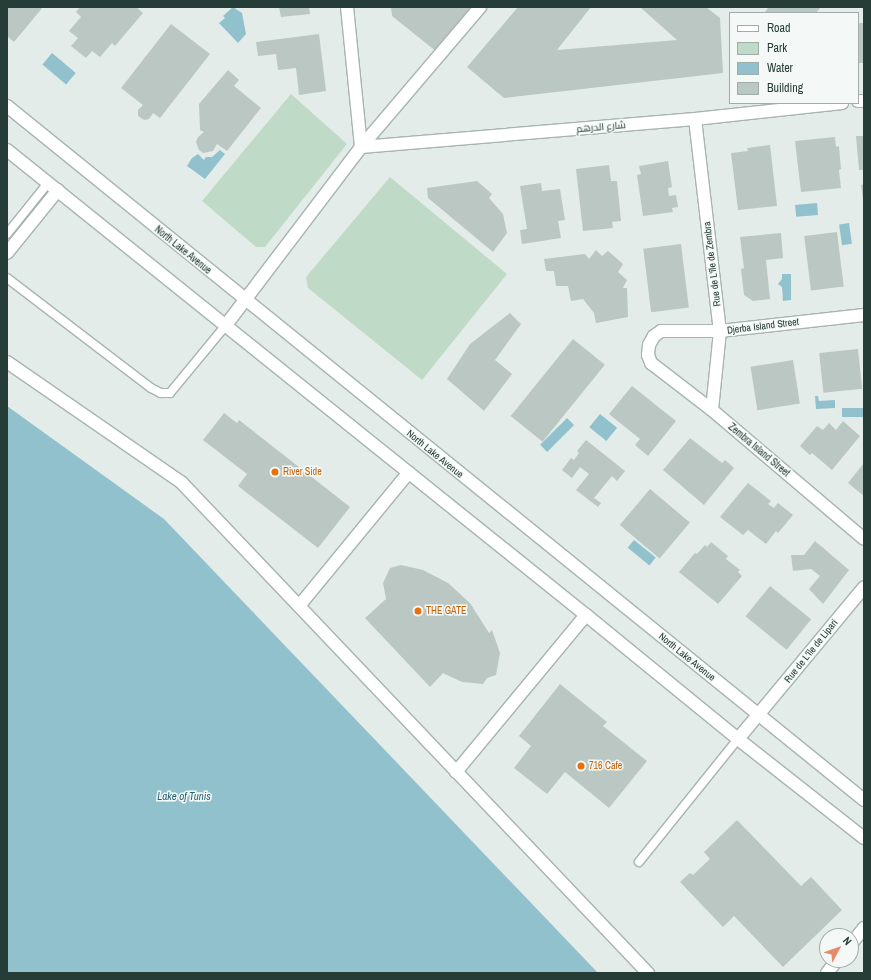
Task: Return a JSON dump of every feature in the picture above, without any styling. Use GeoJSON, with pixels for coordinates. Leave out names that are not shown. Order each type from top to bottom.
{"type":"FeatureCollection","features":[{"type":"Feature","properties":{"kind":"street"},"geometry":{"type":"LineString","coordinates":[[347,7],[361,147]]}},
{"type":"Feature","properties":{"kind":"street"},"geometry":{"type":"LineString","coordinates":[[226,325],[246,301],[361,147],[480,7]]}},
{"type":"Feature","properties":{"kind":"street","name":"شارع الدرهم"},"geometry":{"type":"LineString","coordinates":[[361,147],[695,119],[833,104]]}},
{"type":"Feature","properties":{"kind":"street","name":"North Lake Avenue"},"geometry":{"type":"LineString","coordinates":[[7,106],[864,800]]}},
{"type":"Feature","properties":{"kind":"street","name":"Rue de L'île de Zembra"},"geometry":{"type":"LineString","coordinates":[[695,119],[720,331],[712,410]]}},
{"type":"Feature","properties":{"kind":"street"},"geometry":{"type":"LineString","coordinates":[[7,150],[409,472],[738,739],[864,838]]}},
{"type":"Feature","properties":{"kind":"street"},"geometry":{"type":"LineString","coordinates":[[7,253],[53,187]]}},
{"type":"Feature","properties":{"kind":"street","name":"Djerba Island Street"},"geometry":{"type":"LineString","coordinates":[[651,363],[649,345],[654,336],[661,331],[720,331],[864,315]]}},
{"type":"Feature","properties":{"kind":"street"},"geometry":{"type":"LineString","coordinates":[[7,362],[181,482],[648,973]]}},
{"type":"Feature","properties":{"kind":"street","name":"Zembra Island Street"},"geometry":{"type":"LineString","coordinates":[[651,363],[712,410],[864,539]]}},
{"type":"Feature","properties":{"kind":"street"},"geometry":{"type":"LineString","coordinates":[[299,606],[409,472]]}},
{"type":"Feature","properties":{"kind":"street","name":"Rue de L'île de Lipari"},"geometry":{"type":"LineString","coordinates":[[738,739],[864,587]]}},
{"type":"Feature","properties":{"kind":"street"},"geometry":{"type":"LineString","coordinates":[[456,772],[586,615]]}},
{"type":"Feature","properties":{"kind":"lane"},"geometry":{"type":"LineString","coordinates":[[7,234],[53,187]]}},
{"type":"Feature","properties":{"kind":"lane"},"geometry":{"type":"LineString","coordinates":[[7,278],[151,388],[161,393],[170,393],[226,325]]}},
{"type":"Feature","properties":{"kind":"lane"},"geometry":{"type":"LineString","coordinates":[[639,862],[738,739]]}},
{"type":"Feature","properties":{"kind":"green space"},"geometry":{"type":"Polygon","coordinates":[[[291,94],[347,144],[265,247],[256,247],[202,201],[291,94]]]}},
{"type":"Feature","properties":{"kind":"green space"},"geometry":{"type":"Polygon","coordinates":[[[390,177],[507,274],[422,380],[308,288],[306,277],[390,177]]]}},
{"type":"Feature","properties":{"kind":"water"},"geometry":{"type":"Polygon","coordinates":[[[233,7],[242,13],[246,34],[238,43],[219,23],[225,18],[223,16],[233,7]]]}},
{"type":"Feature","properties":{"kind":"water"},"geometry":{"type":"Polygon","coordinates":[[[52,53],[76,73],[66,84],[42,64],[52,53]]]}},
{"type":"Feature","properties":{"kind":"water"},"geometry":{"type":"Polygon","coordinates":[[[220,150],[225,154],[205,179],[187,166],[192,158],[198,154],[204,160],[206,157],[212,157],[220,150]]]}},
{"type":"Feature","properties":{"kind":"water"},"geometry":{"type":"Polygon","coordinates":[[[817,203],[818,215],[796,217],[795,205],[817,203]]]}},
{"type":"Feature","properties":{"kind":"water"},"geometry":{"type":"Polygon","coordinates":[[[849,223],[852,244],[842,245],[839,224],[849,223]]]}},
{"type":"Feature","properties":{"kind":"water"},"geometry":{"type":"Polygon","coordinates":[[[782,274],[791,274],[791,300],[783,301],[782,287],[778,284],[782,279],[782,274]]]}},
{"type":"Feature","properties":{"kind":"water"},"geometry":{"type":"Polygon","coordinates":[[[815,396],[818,396],[819,401],[835,400],[835,408],[816,409],[815,396]]]}},
{"type":"Feature","properties":{"kind":"water","name":"Lake of Tunis"},"geometry":{"type":"Polygon","coordinates":[[[7,406],[164,519],[598,973],[7,973],[7,406]]]}},
{"type":"Feature","properties":{"kind":"water"},"geometry":{"type":"Polygon","coordinates":[[[842,408],[864,408],[864,417],[842,417],[842,408]]]}},
{"type":"Feature","properties":{"kind":"water"},"geometry":{"type":"Polygon","coordinates":[[[600,414],[617,428],[606,441],[589,427],[600,414]]]}},
{"type":"Feature","properties":{"kind":"water"},"geometry":{"type":"Polygon","coordinates":[[[567,418],[574,425],[547,452],[540,445],[567,418]]]}},
{"type":"Feature","properties":{"kind":"water"},"geometry":{"type":"Polygon","coordinates":[[[634,540],[656,558],[649,565],[628,548],[634,540]]]}},
{"type":"Feature","properties":{"kind":"building"},"geometry":{"type":"Polygon","coordinates":[[[7,7],[43,7],[14,42],[7,36],[7,7]]]}},
{"type":"Feature","properties":{"kind":"building"},"geometry":{"type":"Polygon","coordinates":[[[80,7],[136,7],[143,13],[115,46],[112,43],[100,57],[92,51],[86,58],[71,46],[78,38],[69,31],[81,17],[76,12],[80,7]]]}},
{"type":"Feature","properties":{"kind":"building"},"geometry":{"type":"Polygon","coordinates":[[[279,7],[309,7],[310,14],[281,17],[279,7]]]}},
{"type":"Feature","properties":{"kind":"building"},"geometry":{"type":"Polygon","coordinates":[[[391,7],[471,7],[437,52],[392,16],[391,7]]]}},
{"type":"Feature","properties":{"kind":"building"},"geometry":{"type":"Polygon","coordinates":[[[518,7],[591,7],[557,50],[677,40],[640,7],[706,7],[720,18],[723,73],[504,98],[467,67],[518,7]]]}},
{"type":"Feature","properties":{"kind":"building"},"geometry":{"type":"Polygon","coordinates":[[[769,7],[821,7],[817,12],[765,12],[769,7]]]}},
{"type":"Feature","properties":{"kind":"building"},"geometry":{"type":"Polygon","coordinates":[[[859,23],[864,23],[864,63],[859,63],[859,23]]]}},
{"type":"Feature","properties":{"kind":"building"},"geometry":{"type":"Polygon","coordinates":[[[171,24],[210,54],[160,118],[153,113],[149,119],[144,120],[138,116],[138,110],[143,105],[121,88],[171,24]]]}},
{"type":"Feature","properties":{"kind":"building"},"geometry":{"type":"Polygon","coordinates":[[[319,34],[326,91],[299,95],[296,68],[278,70],[276,54],[258,56],[256,42],[319,34]]]}},
{"type":"Feature","properties":{"kind":"building"},"geometry":{"type":"Polygon","coordinates":[[[228,70],[239,80],[234,86],[261,108],[227,151],[217,144],[213,151],[203,153],[199,150],[196,142],[198,137],[204,132],[200,130],[199,104],[228,70]]]}},
{"type":"Feature","properties":{"kind":"building"},"geometry":{"type":"Polygon","coordinates":[[[856,136],[864,136],[864,170],[859,170],[856,136]]]}},
{"type":"Feature","properties":{"kind":"building"},"geometry":{"type":"Polygon","coordinates":[[[835,137],[836,147],[839,146],[841,188],[801,192],[795,141],[835,137]]]}},
{"type":"Feature","properties":{"kind":"building"},"geometry":{"type":"Polygon","coordinates":[[[770,145],[777,206],[738,210],[731,153],[748,151],[747,148],[770,145]]]}},
{"type":"Feature","properties":{"kind":"building"},"geometry":{"type":"Polygon","coordinates":[[[668,161],[672,187],[668,188],[669,196],[676,195],[678,207],[672,208],[673,212],[643,216],[637,175],[641,174],[639,166],[668,161]]]}},
{"type":"Feature","properties":{"kind":"building"},"geometry":{"type":"Polygon","coordinates":[[[609,165],[611,181],[617,181],[621,221],[612,222],[613,228],[583,231],[576,169],[609,165]]]}},
{"type":"Feature","properties":{"kind":"building"},"geometry":{"type":"Polygon","coordinates":[[[477,181],[492,194],[489,198],[503,214],[507,233],[493,252],[428,198],[427,188],[477,181]]]}},
{"type":"Feature","properties":{"kind":"building"},"geometry":{"type":"Polygon","coordinates":[[[541,183],[542,191],[560,189],[565,220],[558,221],[561,238],[522,244],[520,230],[527,229],[520,186],[541,183]]]}},
{"type":"Feature","properties":{"kind":"building"},"geometry":{"type":"Polygon","coordinates":[[[864,184],[864,200],[863,200],[861,185],[864,184]]]}},
{"type":"Feature","properties":{"kind":"building"},"geometry":{"type":"Polygon","coordinates":[[[837,232],[844,287],[811,291],[804,236],[837,232]]]}},
{"type":"Feature","properties":{"kind":"building"},"geometry":{"type":"Polygon","coordinates":[[[781,233],[783,258],[766,260],[770,299],[753,301],[744,295],[741,269],[744,268],[740,237],[781,233]]]}},
{"type":"Feature","properties":{"kind":"building"},"geometry":{"type":"Polygon","coordinates":[[[681,244],[689,308],[651,312],[643,249],[681,244]]]}},
{"type":"Feature","properties":{"kind":"building"},"geometry":{"type":"Polygon","coordinates":[[[596,250],[602,256],[608,251],[623,264],[618,272],[627,280],[623,288],[627,288],[628,317],[596,323],[594,313],[583,299],[571,301],[568,286],[556,286],[554,271],[546,271],[544,259],[585,254],[589,259],[596,250]]]}},
{"type":"Feature","properties":{"kind":"building"},"geometry":{"type":"Polygon","coordinates":[[[510,313],[521,324],[495,360],[512,374],[484,411],[447,379],[470,344],[510,313]]]}},
{"type":"Feature","properties":{"kind":"building"},"geometry":{"type":"Polygon","coordinates":[[[573,339],[605,365],[543,442],[511,416],[573,339]]]}},
{"type":"Feature","properties":{"kind":"building"},"geometry":{"type":"Polygon","coordinates":[[[858,349],[862,389],[823,393],[819,353],[858,349]]]}},
{"type":"Feature","properties":{"kind":"building"},"geometry":{"type":"Polygon","coordinates":[[[793,360],[800,403],[757,410],[751,367],[793,360]]]}},
{"type":"Feature","properties":{"kind":"building"},"geometry":{"type":"Polygon","coordinates":[[[632,386],[676,421],[648,456],[635,445],[640,439],[609,414],[632,386]]]}},
{"type":"Feature","properties":{"kind":"building"},"geometry":{"type":"Polygon","coordinates":[[[224,413],[237,423],[239,420],[350,507],[318,548],[238,486],[247,474],[203,440],[224,413]]]}},
{"type":"Feature","properties":{"kind":"building"},"geometry":{"type":"Polygon","coordinates":[[[843,421],[860,436],[832,470],[812,453],[810,455],[800,446],[817,426],[823,430],[829,423],[836,430],[843,421]]]}},
{"type":"Feature","properties":{"kind":"building"},"geometry":{"type":"Polygon","coordinates":[[[690,438],[722,463],[725,460],[734,468],[704,505],[663,470],[690,438]]]}},
{"type":"Feature","properties":{"kind":"building"},"geometry":{"type":"Polygon","coordinates":[[[586,440],[625,471],[617,481],[612,476],[594,498],[601,503],[598,507],[576,490],[589,474],[580,467],[572,478],[562,470],[571,458],[574,460],[579,453],[577,451],[586,440]]]}},
{"type":"Feature","properties":{"kind":"building"},"geometry":{"type":"Polygon","coordinates":[[[864,463],[864,496],[848,483],[864,463]]]}},
{"type":"Feature","properties":{"kind":"building"},"geometry":{"type":"Polygon","coordinates":[[[748,483],[771,501],[768,504],[774,508],[778,503],[793,515],[778,533],[776,531],[766,544],[748,530],[743,535],[720,517],[748,483]]]}},
{"type":"Feature","properties":{"kind":"building"},"geometry":{"type":"Polygon","coordinates":[[[650,489],[690,522],[660,558],[620,525],[650,489]]]}},
{"type":"Feature","properties":{"kind":"building"},"geometry":{"type":"Polygon","coordinates":[[[815,541],[849,570],[823,604],[809,589],[820,576],[811,569],[793,571],[791,555],[804,555],[815,541]]]}},
{"type":"Feature","properties":{"kind":"building"},"geometry":{"type":"Polygon","coordinates":[[[711,542],[728,556],[726,559],[740,570],[738,572],[742,576],[718,604],[679,572],[695,553],[697,554],[705,545],[707,547],[711,542]]]}},
{"type":"Feature","properties":{"kind":"building"},"geometry":{"type":"Polygon","coordinates":[[[401,565],[423,570],[448,583],[470,603],[489,633],[492,630],[500,653],[496,675],[487,678],[483,684],[462,682],[443,673],[430,687],[365,618],[386,599],[383,583],[390,568],[401,565]]]}},
{"type":"Feature","properties":{"kind":"building"},"geometry":{"type":"Polygon","coordinates":[[[770,586],[811,619],[787,650],[745,616],[770,586]]]}},
{"type":"Feature","properties":{"kind":"building"},"geometry":{"type":"Polygon","coordinates":[[[560,684],[607,722],[603,726],[647,761],[609,808],[565,772],[547,794],[514,768],[531,746],[519,736],[560,684]]]}},
{"type":"Feature","properties":{"kind":"building"},"geometry":{"type":"Polygon","coordinates":[[[737,820],[801,886],[811,877],[842,910],[823,928],[819,928],[819,932],[783,967],[734,916],[723,927],[680,882],[690,873],[693,875],[710,859],[704,852],[737,820]]]}},
{"type":"Feature","properties":{"kind":"place","name":"River Side"},"geometry":{"type":"Point","coordinates":[275,472]}},
{"type":"Feature","properties":{"kind":"place","name":"THE GATE"},"geometry":{"type":"Point","coordinates":[418,611]}},
{"type":"Feature","properties":{"kind":"place","name":"716 Cafe"},"geometry":{"type":"Point","coordinates":[581,766]}}]}
